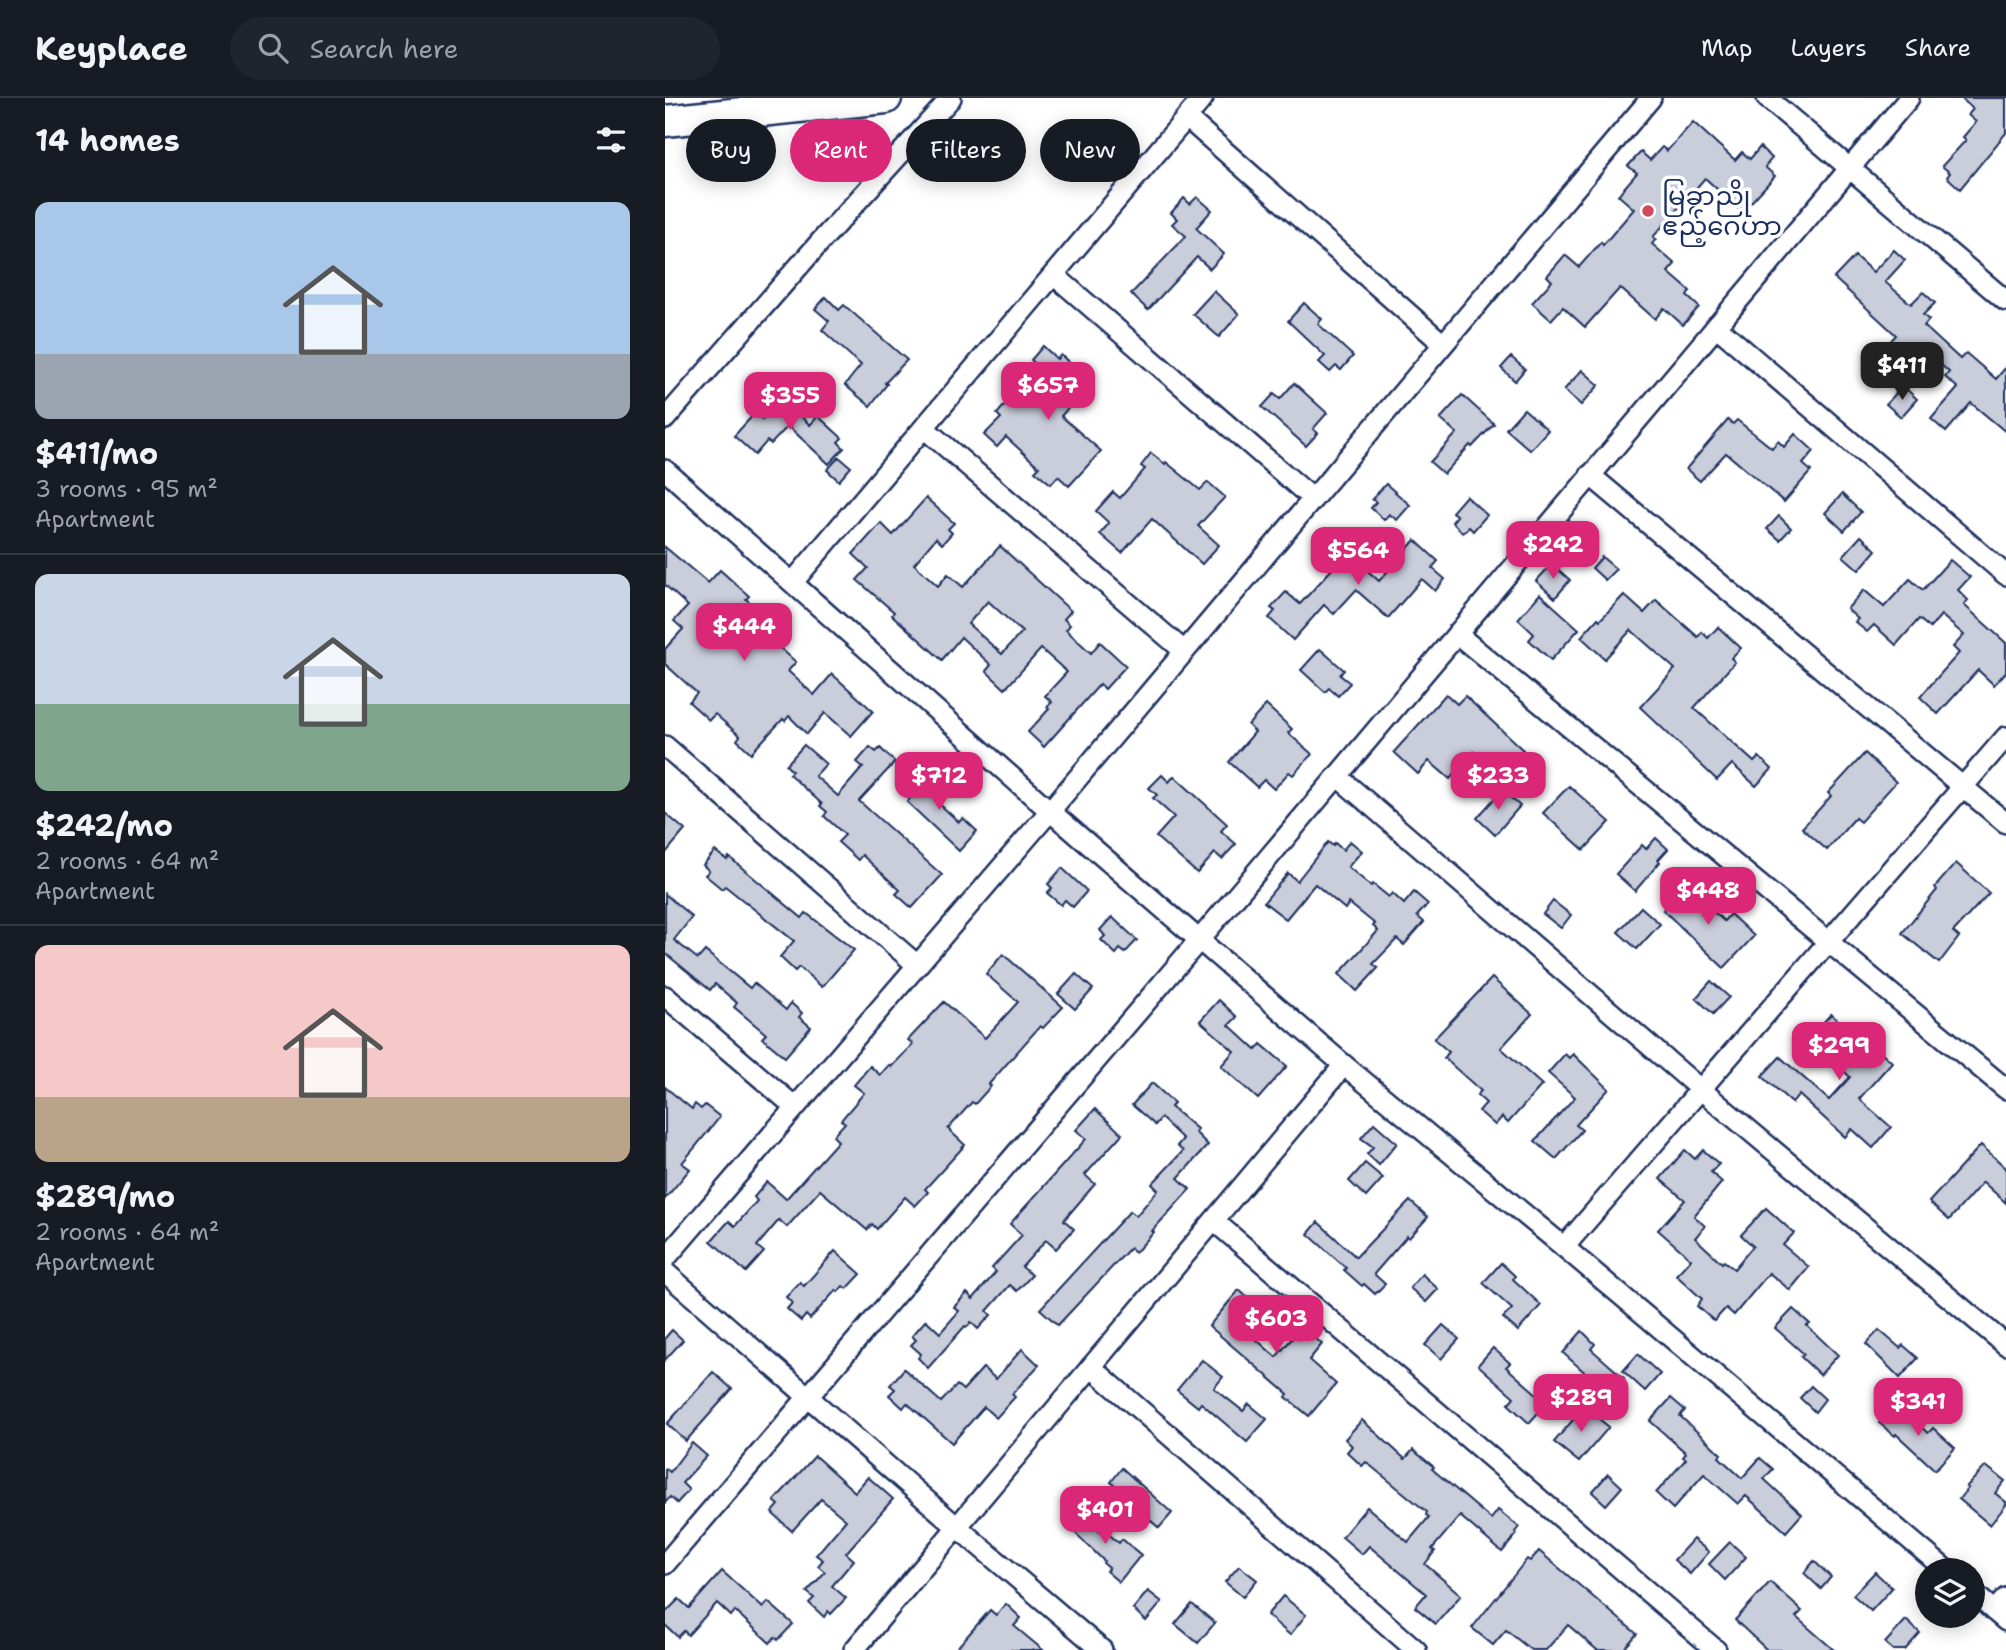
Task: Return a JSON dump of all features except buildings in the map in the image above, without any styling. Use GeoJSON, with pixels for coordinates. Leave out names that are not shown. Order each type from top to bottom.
{"type":"FeatureCollection","features":[{"type":"Feature","properties":{"kind":"main road"},"geometry":{"type":"LineString","coordinates":[[665,121],[886,98]]}},
{"type":"Feature","properties":{"kind":"street"},"geometry":{"type":"LineString","coordinates":[[665,419],[951,98]]}},
{"type":"Feature","properties":{"kind":"street"},"geometry":{"type":"LineString","coordinates":[[793,582],[1203,98]]}},
{"type":"Feature","properties":{"kind":"street"},"geometry":{"type":"LineString","coordinates":[[665,1259],[1050,811],[1651,98]]}},
{"type":"Feature","properties":{"kind":"street"},"geometry":{"type":"LineString","coordinates":[[1767,98],[2006,301]]}},
{"type":"Feature","properties":{"kind":"street"},"geometry":{"type":"LineString","coordinates":[[665,1564],[1200,939],[1909,98]]}},
{"type":"Feature","properties":{"kind":"street"},"geometry":{"type":"LineString","coordinates":[[1187,118],[1443,344]]}},
{"type":"Feature","properties":{"kind":"street"},"geometry":{"type":"LineString","coordinates":[[1054,275],[1313,499]]}},
{"type":"Feature","properties":{"kind":"street"},"geometry":{"type":"LineString","coordinates":[[1716,326],[2006,575]]}},
{"type":"Feature","properties":{"kind":"street"},"geometry":{"type":"LineString","coordinates":[[924,428],[1184,652]]}},
{"type":"Feature","properties":{"kind":"street"},"geometry":{"type":"LineString","coordinates":[[665,470],[1050,811],[1344,1065],[1932,1558]]}},
{"type":"Feature","properties":{"kind":"street"},"geometry":{"type":"LineString","coordinates":[[1590,475],[2006,823]]}},
{"type":"Feature","properties":{"kind":"street"},"geometry":{"type":"LineString","coordinates":[[1457,634],[2006,1089]]}},
{"type":"Feature","properties":{"kind":"street"},"geometry":{"type":"LineString","coordinates":[[1564,1247],[2006,737]]}},
{"type":"Feature","properties":{"kind":"street"},"geometry":{"type":"LineString","coordinates":[[665,746],[917,965]]}},
{"type":"Feature","properties":{"kind":"street"},"geometry":{"type":"LineString","coordinates":[[1337,776],[1700,1090],[2006,1345]]}},
{"type":"Feature","properties":{"kind":"street"},"geometry":{"type":"LineString","coordinates":[[665,996],[795,1107]]}},
{"type":"Feature","properties":{"kind":"street"},"geometry":{"type":"LineString","coordinates":[[854,1650],[1344,1065]]}},
{"type":"Feature","properties":{"kind":"street"},"geometry":{"type":"LineString","coordinates":[[1214,1221],[1716,1650]]}},
{"type":"Feature","properties":{"kind":"street"},"geometry":{"type":"LineString","coordinates":[[665,1272],[1102,1650]]}},
{"type":"Feature","properties":{"kind":"street"},"geometry":{"type":"LineString","coordinates":[[1091,1367],[1416,1650]]}},
{"type":"Feature","properties":{"kind":"street"},"geometry":{"type":"LineString","coordinates":[[1985,1600],[2002,1610]]}},
{"type":"Feature","properties":{"kind":"place","name":"မြခွာညို ဧည့်ဂေဟာ"},"geometry":{"type":"Point","coordinates":[1648,211]}}]}
